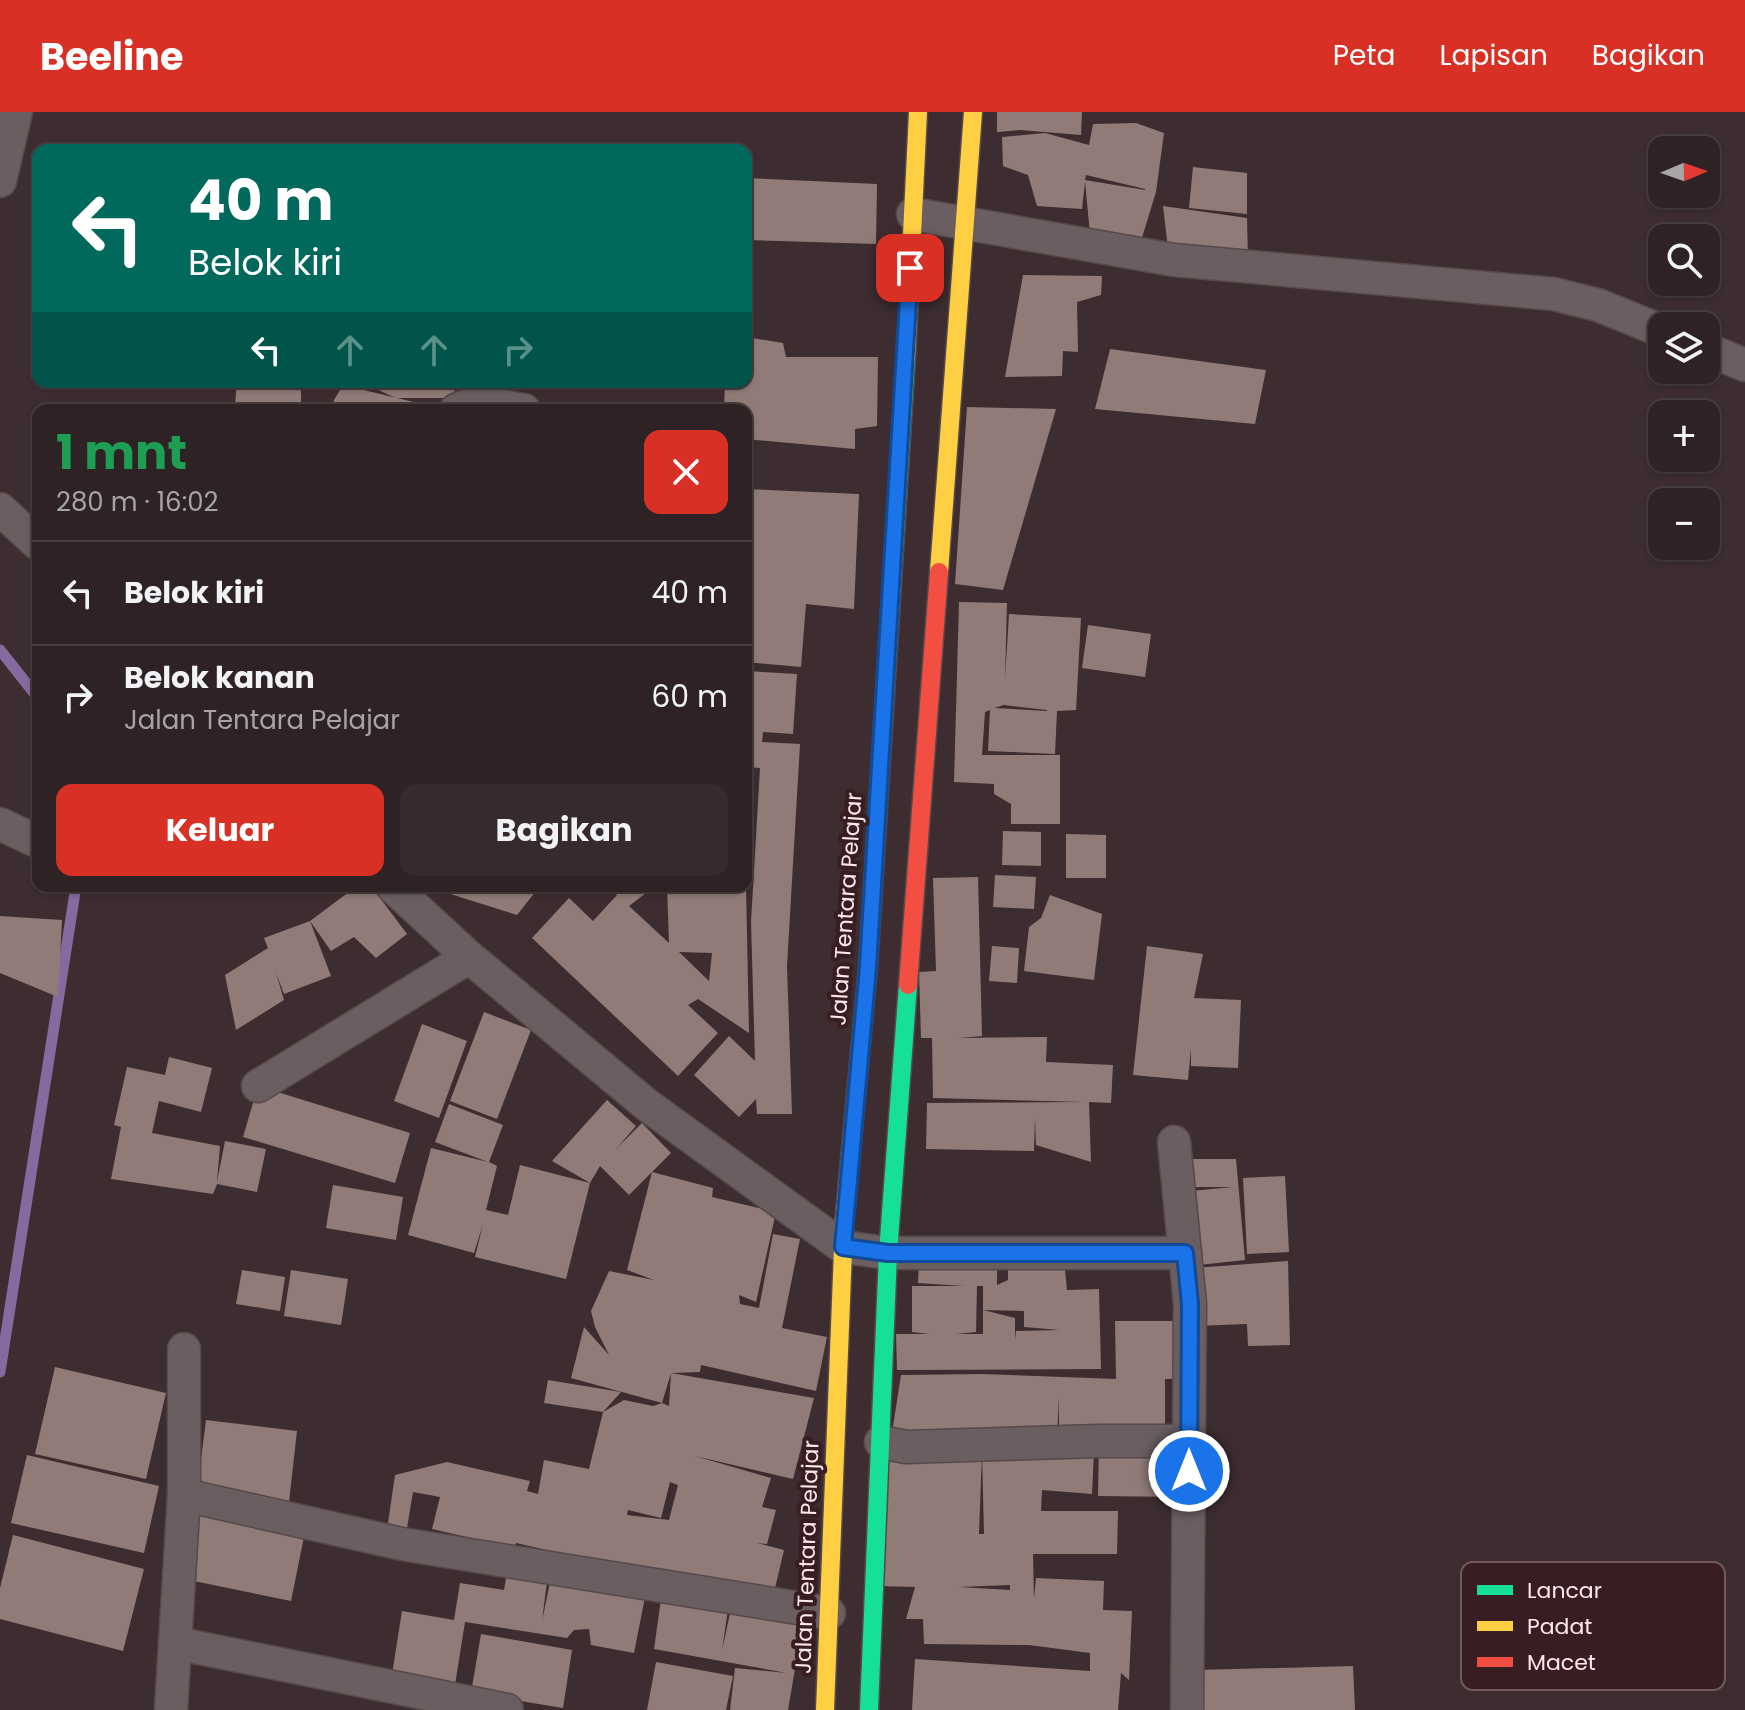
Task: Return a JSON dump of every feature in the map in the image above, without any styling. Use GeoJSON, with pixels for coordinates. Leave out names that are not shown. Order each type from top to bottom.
{"type":"FeatureCollection","features":[{"type":"Feature","properties":{"kind":"main road","name":"Jalan Tentara Pelajar"},"geometry":{"type":"LineString","coordinates":[[825,1710],[843,1247],[868,967],[918,112]]}},
{"type":"Feature","properties":{"kind":"main road"},"geometry":{"type":"LineString","coordinates":[[869,1710],[888,1253],[973,112]]}},
{"type":"Feature","properties":{"kind":"street"},"geometry":{"type":"LineString","coordinates":[[0,181],[16,112]]}},
{"type":"Feature","properties":{"kind":"street"},"geometry":{"type":"LineString","coordinates":[[913,214],[1174,260],[1554,294],[1598,305],[1648,325]]}},
{"type":"Feature","properties":{"kind":"street"},"geometry":{"type":"LineString","coordinates":[[1720,355],[1745,365]]}},
{"type":"Feature","properties":{"kind":"street"},"geometry":{"type":"LineString","coordinates":[[0,509],[32,538]]}},
{"type":"Feature","properties":{"kind":"street"},"geometry":{"type":"LineString","coordinates":[[0,824],[32,839]]}},
{"type":"Feature","properties":{"kind":"street"},"geometry":{"type":"LineString","coordinates":[[399,892],[469,957],[647,1105],[843,1247],[888,1253],[1185,1253]]}},
{"type":"Feature","properties":{"kind":"street"},"geometry":{"type":"LineString","coordinates":[[258,1086],[469,957]]}},
{"type":"Feature","properties":{"kind":"street"},"geometry":{"type":"LineString","coordinates":[[1174,1142],[1190,1304],[1187,1710]]}},
{"type":"Feature","properties":{"kind":"street"},"geometry":{"type":"LineString","coordinates":[[171,1710],[184,1495],[184,1349]]}},
{"type":"Feature","properties":{"kind":"street"},"geometry":{"type":"LineString","coordinates":[[881,1442],[906,1447],[1189,1441]]}},
{"type":"Feature","properties":{"kind":"street"},"geometry":{"type":"LineString","coordinates":[[184,1495],[402,1544],[829,1613]]}},
{"type":"Feature","properties":{"kind":"street"},"geometry":{"type":"LineString","coordinates":[[175,1643],[507,1710]]}},
{"type":"Feature","properties":{"kind":"building"},"geometry":{"type":"Polygon","coordinates":[[[997,112],[1082,112],[1081,135],[1020,130],[997,132],[997,112]]]}},
{"type":"Feature","properties":{"kind":"building"},"geometry":{"type":"Polygon","coordinates":[[[1136,123],[1164,133],[1156,192],[1141,241],[1090,234],[1085,182],[1082,209],[1037,206],[1028,175],[1003,166],[1002,137],[1045,133],[1089,145],[1093,124],[1136,123]],[[1086,175],[1085,180],[1145,190],[1086,175]]]}},
{"type":"Feature","properties":{"kind":"building"},"geometry":{"type":"Polygon","coordinates":[[[1193,167],[1247,173],[1247,214],[1189,208],[1193,167]]]}},
{"type":"Feature","properties":{"kind":"building"},"geometry":{"type":"Polygon","coordinates":[[[752,178],[877,184],[876,244],[752,240],[752,178]]]}},
{"type":"Feature","properties":{"kind":"building"},"geometry":{"type":"Polygon","coordinates":[[[1163,206],[1247,218],[1248,262],[1169,257],[1163,206]]]}},
{"type":"Feature","properties":{"kind":"building"},"geometry":{"type":"Polygon","coordinates":[[[1023,275],[1102,276],[1101,295],[1077,302],[1078,352],[1063,351],[1062,376],[1005,377],[1023,275]]]}},
{"type":"Feature","properties":{"kind":"building"},"geometry":{"type":"Polygon","coordinates":[[[752,338],[783,343],[786,357],[878,357],[877,426],[855,429],[855,449],[752,440],[752,404],[724,404],[725,388],[752,388],[752,338]]]}},
{"type":"Feature","properties":{"kind":"building"},"geometry":{"type":"Polygon","coordinates":[[[1110,349],[1266,370],[1255,424],[1095,409],[1110,349]]]}},
{"type":"Feature","properties":{"kind":"building"},"geometry":{"type":"Polygon","coordinates":[[[236,388],[301,388],[301,404],[235,404],[236,388]]]}},
{"type":"Feature","properties":{"kind":"building"},"geometry":{"type":"Polygon","coordinates":[[[341,388],[355,388],[422,404],[333,404],[341,388]]]}},
{"type":"Feature","properties":{"kind":"building"},"geometry":{"type":"Polygon","coordinates":[[[374,388],[455,388],[454,398],[396,398],[374,388]]]}},
{"type":"Feature","properties":{"kind":"building"},"geometry":{"type":"Polygon","coordinates":[[[967,407],[1056,409],[1003,590],[955,584],[967,407]]]}},
{"type":"Feature","properties":{"kind":"building"},"geometry":{"type":"Polygon","coordinates":[[[752,489],[859,494],[854,609],[806,604],[801,667],[752,663],[752,489]]]}},
{"type":"Feature","properties":{"kind":"building"},"geometry":{"type":"Polygon","coordinates":[[[959,602],[1007,603],[1005,679],[1009,614],[1081,618],[1076,710],[1057,711],[1055,754],[988,751],[990,710],[985,712],[982,755],[1060,755],[1060,824],[1011,824],[1011,804],[994,794],[994,784],[954,782],[959,602]],[[1004,705],[994,708],[1047,711],[1004,705]]]}},
{"type":"Feature","properties":{"kind":"building"},"geometry":{"type":"Polygon","coordinates":[[[1088,625],[1151,634],[1145,677],[1082,668],[1088,625]]]}},
{"type":"Feature","properties":{"kind":"building"},"geometry":{"type":"Polygon","coordinates":[[[752,671],[797,674],[793,734],[763,732],[762,742],[800,744],[787,966],[792,1114],[757,1114],[756,1099],[739,1117],[694,1075],[729,1036],[755,1061],[751,922],[760,768],[752,767],[752,671]]]}},
{"type":"Feature","properties":{"kind":"building"},"geometry":{"type":"Polygon","coordinates":[[[1003,831],[1041,832],[1041,866],[1002,865],[1003,831]]]}},
{"type":"Feature","properties":{"kind":"building"},"geometry":{"type":"Polygon","coordinates":[[[1066,834],[1106,835],[1106,878],[1066,878],[1066,834]]]}},
{"type":"Feature","properties":{"kind":"building"},"geometry":{"type":"Polygon","coordinates":[[[995,875],[1036,877],[1034,909],[993,907],[995,875]]]}},
{"type":"Feature","properties":{"kind":"building"},"geometry":{"type":"Polygon","coordinates":[[[978,877],[982,1036],[959,1038],[1047,1037],[1046,1062],[1113,1065],[1111,1103],[1089,1102],[1091,1162],[1036,1145],[1035,1118],[1034,1151],[926,1149],[927,1103],[1084,1102],[933,1098],[932,1038],[921,1038],[919,972],[936,971],[933,878],[978,877]]]}},
{"type":"Feature","properties":{"kind":"building"},"geometry":{"type":"Polygon","coordinates":[[[349,892],[376,892],[407,934],[376,958],[354,937],[331,951],[310,921],[349,892]]]}},
{"type":"Feature","properties":{"kind":"building"},"geometry":{"type":"Polygon","coordinates":[[[444,892],[535,892],[517,915],[444,892]]]}},
{"type":"Feature","properties":{"kind":"building"},"geometry":{"type":"Polygon","coordinates":[[[612,892],[647,892],[629,906],[669,943],[667,892],[746,892],[749,1033],[698,999],[688,1005],[718,1033],[678,1076],[532,938],[569,898],[593,921],[617,895],[612,892]],[[679,952],[709,981],[712,953],[679,952]]]}},
{"type":"Feature","properties":{"kind":"building"},"geometry":{"type":"Polygon","coordinates":[[[1050,895],[1102,914],[1094,980],[1024,971],[1029,927],[1041,918],[1050,895]]]}},
{"type":"Feature","properties":{"kind":"building"},"geometry":{"type":"Polygon","coordinates":[[[0,916],[62,920],[58,997],[0,973],[0,916]]]}},
{"type":"Feature","properties":{"kind":"building"},"geometry":{"type":"Polygon","coordinates":[[[310,921],[331,976],[284,994],[276,973],[284,1000],[236,1030],[225,975],[268,948],[264,938],[310,921]]]}},
{"type":"Feature","properties":{"kind":"building"},"geometry":{"type":"Polygon","coordinates":[[[992,946],[1019,948],[1017,983],[989,981],[992,946]]]}},
{"type":"Feature","properties":{"kind":"building"},"geometry":{"type":"Polygon","coordinates":[[[1147,946],[1203,954],[1194,998],[1241,1000],[1238,1068],[1191,1066],[1191,1048],[1188,1080],[1133,1075],[1147,946]]]}},
{"type":"Feature","properties":{"kind":"building"},"geometry":{"type":"Polygon","coordinates":[[[484,1012],[531,1030],[497,1119],[450,1101],[484,1012]]]}},
{"type":"Feature","properties":{"kind":"building"},"geometry":{"type":"Polygon","coordinates":[[[422,1024],[467,1041],[439,1118],[394,1101],[422,1024]]]}},
{"type":"Feature","properties":{"kind":"building"},"geometry":{"type":"Polygon","coordinates":[[[169,1057],[212,1068],[201,1112],[159,1101],[152,1133],[220,1146],[217,1182],[225,1141],[266,1149],[257,1192],[217,1184],[213,1194],[111,1179],[121,1127],[114,1125],[127,1067],[165,1075],[169,1057]]]}},
{"type":"Feature","properties":{"kind":"building"},"geometry":{"type":"Polygon","coordinates":[[[258,1086],[410,1133],[395,1183],[243,1137],[258,1086]]]}},
{"type":"Feature","properties":{"kind":"building"},"geometry":{"type":"Polygon","coordinates":[[[607,1100],[636,1126],[616,1149],[642,1123],[671,1153],[629,1195],[600,1166],[590,1183],[552,1161],[607,1100]]]}},
{"type":"Feature","properties":{"kind":"building"},"geometry":{"type":"Polygon","coordinates":[[[449,1104],[503,1125],[489,1162],[497,1166],[486,1210],[508,1215],[520,1165],[590,1183],[566,1279],[475,1257],[483,1224],[474,1253],[408,1235],[431,1148],[488,1162],[435,1142],[449,1104]]]}},
{"type":"Feature","properties":{"kind":"building"},"geometry":{"type":"Polygon","coordinates":[[[1189,1159],[1236,1159],[1245,1260],[1199,1265],[1191,1191],[1233,1187],[1189,1187],[1189,1159]]]}},
{"type":"Feature","properties":{"kind":"building"},"geometry":{"type":"Polygon","coordinates":[[[652,1172],[713,1188],[712,1197],[776,1212],[756,1302],[739,1295],[740,1304],[759,1308],[773,1234],[800,1239],[782,1328],[827,1337],[816,1391],[701,1365],[700,1372],[671,1373],[662,1403],[571,1378],[584,1327],[609,1355],[591,1311],[609,1271],[654,1280],[627,1270],[652,1172]]]}},
{"type":"Feature","properties":{"kind":"building"},"geometry":{"type":"Polygon","coordinates":[[[1285,1176],[1289,1252],[1247,1254],[1243,1178],[1285,1176]]]}},
{"type":"Feature","properties":{"kind":"building"},"geometry":{"type":"Polygon","coordinates":[[[333,1185],[403,1197],[396,1240],[326,1228],[333,1185]]]}},
{"type":"Feature","properties":{"kind":"building"},"geometry":{"type":"Polygon","coordinates":[[[919,1258],[997,1260],[997,1285],[1008,1280],[1008,1258],[1064,1259],[1067,1290],[1099,1289],[1101,1369],[897,1370],[896,1334],[929,1334],[912,1332],[912,1286],[964,1286],[918,1283],[919,1258]],[[977,1286],[976,1332],[956,1334],[983,1334],[983,1286],[977,1286]],[[983,1310],[1015,1318],[1015,1340],[1016,1331],[1060,1330],[1024,1327],[1024,1311],[983,1310]]]}},
{"type":"Feature","properties":{"kind":"building"},"geometry":{"type":"Polygon","coordinates":[[[1288,1261],[1290,1345],[1248,1346],[1247,1324],[1196,1326],[1193,1268],[1288,1261]]]}},
{"type":"Feature","properties":{"kind":"building"},"geometry":{"type":"Polygon","coordinates":[[[242,1270],[285,1277],[280,1311],[236,1304],[242,1270]]]}},
{"type":"Feature","properties":{"kind":"building"},"geometry":{"type":"Polygon","coordinates":[[[291,1270],[348,1279],[341,1325],[284,1316],[291,1270]]]}},
{"type":"Feature","properties":{"kind":"building"},"geometry":{"type":"Polygon","coordinates":[[[1115,1321],[1178,1321],[1178,1379],[1165,1379],[1165,1437],[1059,1434],[1059,1396],[1057,1439],[890,1445],[901,1375],[981,1374],[1116,1379],[1115,1321]]]}},
{"type":"Feature","properties":{"kind":"building"},"geometry":{"type":"Polygon","coordinates":[[[55,1367],[166,1393],[146,1479],[35,1454],[55,1367]]]}},
{"type":"Feature","properties":{"kind":"building"},"geometry":{"type":"Polygon","coordinates":[[[671,1373],[814,1398],[793,1479],[695,1456],[771,1478],[762,1507],[776,1510],[767,1544],[757,1543],[784,1550],[772,1601],[516,1543],[514,1548],[432,1529],[440,1497],[413,1492],[406,1534],[388,1523],[395,1475],[447,1462],[530,1481],[527,1491],[538,1494],[544,1460],[589,1469],[603,1412],[624,1400],[653,1406],[662,1403],[669,1406],[671,1373]],[[670,1482],[661,1518],[628,1510],[627,1515],[669,1520],[678,1485],[670,1482]]]}},
{"type":"Feature","properties":{"kind":"building"},"geometry":{"type":"Polygon","coordinates":[[[548,1380],[621,1392],[603,1412],[544,1403],[548,1380]]]}},
{"type":"Feature","properties":{"kind":"building"},"geometry":{"type":"Polygon","coordinates":[[[206,1420],[297,1431],[289,1502],[197,1491],[206,1420]]]}},
{"type":"Feature","properties":{"kind":"building"},"geometry":{"type":"Polygon","coordinates":[[[1099,1441],[1185,1443],[1183,1497],[1098,1496],[1099,1441]]]}},
{"type":"Feature","properties":{"kind":"building"},"geometry":{"type":"Polygon","coordinates":[[[882,1449],[982,1453],[1094,1452],[1092,1494],[1042,1490],[1041,1511],[1118,1511],[1117,1554],[1033,1554],[1034,1599],[1036,1578],[1104,1581],[1103,1610],[1132,1611],[1129,1680],[1121,1673],[1118,1710],[912,1710],[915,1659],[1090,1671],[1090,1653],[1029,1645],[924,1644],[923,1619],[906,1619],[915,1587],[879,1586],[882,1449]],[[982,1453],[979,1534],[984,1534],[982,1453]],[[1010,1585],[959,1587],[1010,1590],[1010,1585]]]}},
{"type":"Feature","properties":{"kind":"building"},"geometry":{"type":"Polygon","coordinates":[[[27,1455],[159,1486],[144,1553],[11,1523],[27,1455]]]}},
{"type":"Feature","properties":{"kind":"building"},"geometry":{"type":"Polygon","coordinates":[[[198,1509],[305,1532],[291,1601],[184,1579],[198,1509]]]}},
{"type":"Feature","properties":{"kind":"building"},"geometry":{"type":"Polygon","coordinates":[[[13,1535],[144,1569],[123,1651],[0,1619],[0,1588],[13,1535]]]}},
{"type":"Feature","properties":{"kind":"building"},"geometry":{"type":"Polygon","coordinates":[[[508,1567],[548,1574],[542,1621],[552,1573],[646,1592],[634,1653],[591,1645],[589,1629],[574,1630],[567,1638],[465,1622],[455,1685],[392,1674],[402,1611],[454,1620],[460,1583],[504,1590],[508,1567]]]}},
{"type":"Feature","properties":{"kind":"building"},"geometry":{"type":"Polygon","coordinates":[[[662,1592],[729,1602],[722,1651],[733,1599],[804,1616],[788,1710],[730,1710],[735,1668],[787,1673],[654,1649],[662,1592]]]}},
{"type":"Feature","properties":{"kind":"building"},"geometry":{"type":"Polygon","coordinates":[[[481,1634],[572,1650],[563,1708],[471,1693],[481,1634]]]}},
{"type":"Feature","properties":{"kind":"building"},"geometry":{"type":"Polygon","coordinates":[[[656,1662],[733,1676],[726,1710],[647,1710],[656,1662]]]}},
{"type":"Feature","properties":{"kind":"building"},"geometry":{"type":"Polygon","coordinates":[[[1353,1666],[1355,1710],[1199,1710],[1198,1670],[1353,1666]]]}},
{"type":"Feature","properties":{"kind":"waterway"},"geometry":{"type":"LineString","coordinates":[[0,650],[32,690]]}},
{"type":"Feature","properties":{"kind":"waterway"},"geometry":{"type":"LineString","coordinates":[[0,1372],[75,892]]}},
{"type":"Feature","properties":{"kind":"traffic: fast"},"geometry":{"type":"LineString","coordinates":[[848,1182],[868,967],[906,357]]}},
{"type":"Feature","properties":{"kind":"traffic: fast"},"geometry":{"type":"LineString","coordinates":[[869,1710],[888,1253],[908,985]]}},
{"type":"Feature","properties":{"kind":"traffic: slow"},"geometry":{"type":"LineString","coordinates":[[906,357],[918,112]]}},
{"type":"Feature","properties":{"kind":"traffic: slow"},"geometry":{"type":"LineString","coordinates":[[939,572],[973,112]]}},
{"type":"Feature","properties":{"kind":"traffic: slow"},"geometry":{"type":"LineString","coordinates":[[825,1710],[848,1182]]}},
{"type":"Feature","properties":{"kind":"traffic: jam"},"geometry":{"type":"LineString","coordinates":[[908,985],[939,572]]}},
{"type":"Feature","properties":{"kind":"route"},"geometry":{"type":"LineString","coordinates":[[910,268],[868,967],[843,1247],[888,1253],[1185,1253],[1190,1304],[1189,1471]]}}]}
